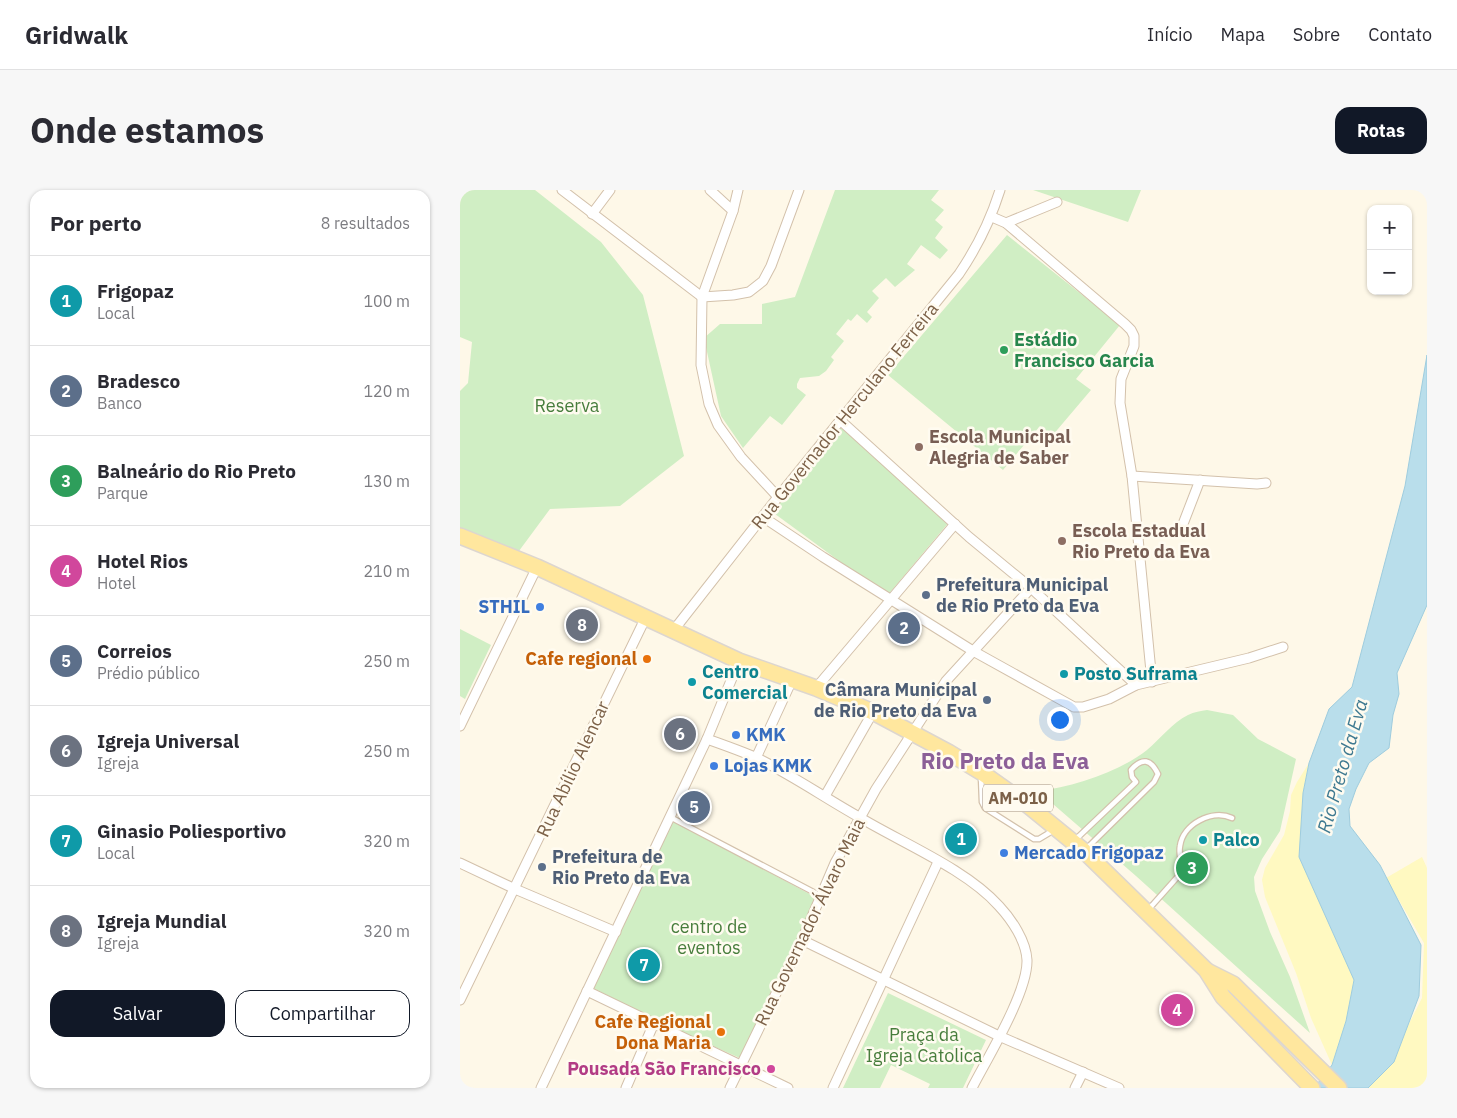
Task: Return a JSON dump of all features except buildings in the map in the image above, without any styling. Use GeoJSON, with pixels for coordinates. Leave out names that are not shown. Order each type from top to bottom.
{"type":"FeatureCollection","features":[{"type":"Feature","properties":{"kind":"main road","name":"AM-010"},"geometry":{"type":"LineString","coordinates":[[460,536],[537,568],[739,662],[816,688],[873,712],[981,772],[1058,828],[1079,846],[1206,970],[1223,997],[1312,1088]]}},
{"type":"Feature","properties":{"kind":"main road","name":"AM-010"},"geometry":{"type":"LineString","coordinates":[[1206,970],[1233,984],[1339,1088]]}},
{"type":"Feature","properties":{"kind":"street"},"geometry":{"type":"LineString","coordinates":[[562,190],[702,297],[749,292],[763,281],[771,266],[799,190]]}},
{"type":"Feature","properties":{"kind":"street"},"geometry":{"type":"LineString","coordinates":[[592,214],[610,190]]}},
{"type":"Feature","properties":{"kind":"street"},"geometry":{"type":"LineString","coordinates":[[710,190],[733,211]]}},
{"type":"Feature","properties":{"kind":"street"},"geometry":{"type":"LineString","coordinates":[[738,190],[733,211],[702,297],[701,365],[709,404],[718,425],[741,457],[778,497]]}},
{"type":"Feature","properties":{"kind":"street","name":"Rua Governador Herculano Ferreira"},"geometry":{"type":"LineString","coordinates":[[672,631],[840,420],[960,274],[977,247],[992,216],[1000,190]]}},
{"type":"Feature","properties":{"kind":"street"},"geometry":{"type":"LineString","coordinates":[[1006,223],[1057,202]]}},
{"type":"Feature","properties":{"kind":"street"},"geometry":{"type":"LineString","coordinates":[[992,216],[1006,223],[1131,330],[1134,336],[1134,346],[1121,379],[1120,403],[1132,476],[1152,682]]}},
{"type":"Feature","properties":{"kind":"street"},"geometry":{"type":"LineString","coordinates":[[840,420],[955,524],[1030,588],[1136,685]]}},
{"type":"Feature","properties":{"kind":"street"},"geometry":{"type":"LineString","coordinates":[[1132,476],[1256,484],[1266,483]]}},
{"type":"Feature","properties":{"kind":"street"},"geometry":{"type":"LineString","coordinates":[[1183,524],[1200,480]]}},
{"type":"Feature","properties":{"kind":"street"},"geometry":{"type":"LineString","coordinates":[[763,517],[973,652],[1074,707],[1083,707],[1109,699],[1136,685],[1283,648]]}},
{"type":"Feature","properties":{"kind":"street"},"geometry":{"type":"LineString","coordinates":[[816,688],[955,524]]}},
{"type":"Feature","properties":{"kind":"street"},"geometry":{"type":"LineString","coordinates":[[460,726],[537,568]]}},
{"type":"Feature","properties":{"kind":"street","name":"Rua Governador Álvaro Maia"},"geometry":{"type":"LineString","coordinates":[[730,1088],[802,940],[834,863],[859,818],[946,681],[1030,588]]}},
{"type":"Feature","properties":{"kind":"street","name":"Rua Abílio Alencar"},"geometry":{"type":"LineString","coordinates":[[460,1000],[645,619]]}},
{"type":"Feature","properties":{"kind":"street"},"geometry":{"type":"LineString","coordinates":[[541,1088],[707,739],[739,662]]}},
{"type":"Feature","properties":{"kind":"street"},"geometry":{"type":"LineString","coordinates":[[756,758],[792,680]]}},
{"type":"Feature","properties":{"kind":"street"},"geometry":{"type":"LineString","coordinates":[[825,796],[873,712]]}},
{"type":"Feature","properties":{"kind":"street"},"geometry":{"type":"LineString","coordinates":[[707,739],[756,758],[825,796],[976,886],[999,906],[1015,928],[1025,949],[1026,968],[1024,983],[972,1088]]}},
{"type":"Feature","properties":{"kind":"street"},"geometry":{"type":"LineString","coordinates":[[833,1088],[938,862]]}},
{"type":"Feature","properties":{"kind":"street"},"geometry":{"type":"LineString","coordinates":[[460,863],[515,889],[616,932]]}},
{"type":"Feature","properties":{"kind":"street"},"geometry":{"type":"LineString","coordinates":[[802,940],[999,1036],[1119,1088]]}},
{"type":"Feature","properties":{"kind":"street"},"geometry":{"type":"LineString","coordinates":[[588,991],[788,1088]]}},
{"type":"Feature","properties":{"kind":"street"},"geometry":{"type":"LineString","coordinates":[[626,1088],[654,1023]]}},
{"type":"Feature","properties":{"kind":"street"},"geometry":{"type":"LineString","coordinates":[[1075,1088],[1083,1072]]}},
{"type":"Feature","properties":{"kind":"lane"},"geometry":{"type":"LineString","coordinates":[[1146,761],[1153,765],[1158,774],[1154,782],[1079,846],[1136,782],[1132,777],[1131,770],[1137,763],[1146,761]]}},
{"type":"Feature","properties":{"kind":"lane"},"geometry":{"type":"LineString","coordinates":[[981,772],[982,802],[989,811],[1034,839],[1039,839],[1058,828]]}},
{"type":"Feature","properties":{"kind":"lane"},"geometry":{"type":"LineString","coordinates":[[1147,911],[1181,873],[1182,866],[1179,848],[1186,833],[1204,818],[1214,814],[1232,818]]}},
{"type":"Feature","properties":{"kind":"lane"},"geometry":{"type":"LineString","coordinates":[[670,817],[821,896]]}},
{"type":"Feature","properties":{"kind":"green space","name":"Reserva"},"geometry":{"type":"Polygon","coordinates":[[[460,190],[535,190],[601,242],[643,295],[684,456],[620,506],[550,509],[516,555],[460,529],[460,391],[468,383],[472,342],[460,337],[460,190]]]}},
{"type":"Feature","properties":{"kind":"green space"},"geometry":{"type":"Polygon","coordinates":[[[835,190],[939,190],[931,200],[944,210],[935,220],[943,227],[935,238],[948,250],[940,259],[921,245],[907,264],[915,270],[895,287],[886,278],[872,291],[879,298],[867,312],[872,317],[867,323],[857,314],[851,321],[848,319],[836,334],[844,341],[831,357],[834,360],[826,371],[819,376],[800,378],[797,388],[806,395],[782,425],[770,416],[743,448],[721,416],[704,338],[720,324],[762,324],[762,304],[795,297],[835,190]]]}},
{"type":"Feature","properties":{"kind":"green space"},"geometry":{"type":"Polygon","coordinates":[[[1033,190],[1141,190],[1128,222],[1033,190]]]}},
{"type":"Feature","properties":{"kind":"green space","name":"Estádio Francisco Garcia"},"geometry":{"type":"Polygon","coordinates":[[[1007,235],[1120,325],[1076,379],[1091,390],[1052,436],[1040,426],[1003,470],[888,375],[1007,235]]]}},
{"type":"Feature","properties":{"kind":"green space"},"geometry":{"type":"Polygon","coordinates":[[[840,426],[950,521],[887,596],[771,511],[840,426]]]}},
{"type":"Feature","properties":{"kind":"green space"},"geometry":{"type":"Polygon","coordinates":[[[460,629],[491,645],[465,699],[460,696],[460,629]]]}},
{"type":"Feature","properties":{"kind":"green space"},"geometry":{"type":"Polygon","coordinates":[[[1207,710],[1233,715],[1258,739],[1296,759],[1280,831],[1262,859],[1254,877],[1255,891],[1270,932],[1290,977],[1310,1033],[1136,876],[1038,791],[1066,786],[1109,772],[1147,750],[1182,718],[1207,710]]]}},
{"type":"Feature","properties":{"kind":"green space","name":"centro de eventos"},"geometry":{"type":"Polygon","coordinates":[[[673,821],[819,899],[742,1059],[659,1022],[593,988],[673,821]]]}},
{"type":"Feature","properties":{"kind":"green space","name":"Praça da Igreja Catolica"},"geometry":{"type":"Polygon","coordinates":[[[888,993],[986,1040],[963,1088],[928,1088],[930,1084],[891,1065],[880,1088],[843,1088],[888,993]]]}},
{"type":"Feature","properties":{"kind":"sand"},"geometry":{"type":"Polygon","coordinates":[[[1309,763],[1303,793],[1299,857],[1354,980],[1346,1021],[1332,1065],[1311,1018],[1296,973],[1265,897],[1262,880],[1265,868],[1284,835],[1290,811],[1291,795],[1309,763]]]}},
{"type":"Feature","properties":{"kind":"sand"},"geometry":{"type":"Polygon","coordinates":[[[1422,857],[1427,868],[1427,1088],[1369,1088],[1391,1059],[1422,998],[1424,943],[1386,878],[1422,857]]]}},
{"type":"Feature","properties":{"kind":"water"},"geometry":{"type":"Polygon","coordinates":[[[1427,355],[1427,605],[1397,673],[1399,694],[1393,715],[1389,748],[1369,763],[1356,789],[1349,809],[1350,826],[1380,865],[1421,945],[1419,996],[1394,1062],[1368,1088],[1314,1088],[1332,1065],[1346,1021],[1354,980],[1299,857],[1303,793],[1309,763],[1329,709],[1352,687],[1405,486],[1427,355]]]}},
{"type":"Feature","properties":{"kind":"place","name":"Estádio Francisco Garcia"},"geometry":{"type":"Point","coordinates":[1004,350]}},
{"type":"Feature","properties":{"kind":"place","name":"Escola Municipal Alegria de Saber"},"geometry":{"type":"Point","coordinates":[919,447]}},
{"type":"Feature","properties":{"kind":"place","name":"Escola Estadual Rio Preto da Eva"},"geometry":{"type":"Point","coordinates":[1062,541]}},
{"type":"Feature","properties":{"kind":"place","name":"Prefeitura Municipal de Rio Preto da Eva"},"geometry":{"type":"Point","coordinates":[926,595]}},
{"type":"Feature","properties":{"kind":"place","name":"STHIL"},"geometry":{"type":"Point","coordinates":[540,607]}},
{"type":"Feature","properties":{"kind":"place","name":"Igreja Mundial"},"geometry":{"type":"Point","coordinates":[582,625]}},
{"type":"Feature","properties":{"kind":"place","name":"Bradesco"},"geometry":{"type":"Point","coordinates":[904,628]}},
{"type":"Feature","properties":{"kind":"place","name":"Cafe regional"},"geometry":{"type":"Point","coordinates":[647,659]}},
{"type":"Feature","properties":{"kind":"place","name":"Posto Suframa"},"geometry":{"type":"Point","coordinates":[1064,674]}},
{"type":"Feature","properties":{"kind":"place","name":"Centro Comercial"},"geometry":{"type":"Point","coordinates":[692,682]}},
{"type":"Feature","properties":{"kind":"place","name":"Câmara Municipal de Rio Preto da Eva"},"geometry":{"type":"Point","coordinates":[987,700]}},
{"type":"Feature","properties":{"kind":"place","name":"Igreja Universal"},"geometry":{"type":"Point","coordinates":[680,734]}},
{"type":"Feature","properties":{"kind":"place","name":"KMK"},"geometry":{"type":"Point","coordinates":[736,735]}},
{"type":"Feature","properties":{"kind":"place","name":"Lojas KMK"},"geometry":{"type":"Point","coordinates":[714,766]}},
{"type":"Feature","properties":{"kind":"place","name":"Correios"},"geometry":{"type":"Point","coordinates":[694,807]}},
{"type":"Feature","properties":{"kind":"place","name":"Frigopaz"},"geometry":{"type":"Point","coordinates":[961,839]}},
{"type":"Feature","properties":{"kind":"place","name":"Palco"},"geometry":{"type":"Point","coordinates":[1203,840]}},
{"type":"Feature","properties":{"kind":"place","name":"Mercado Frigopaz"},"geometry":{"type":"Point","coordinates":[1004,853]}},
{"type":"Feature","properties":{"kind":"place","name":"Prefeitura de Rio Preto da Eva"},"geometry":{"type":"Point","coordinates":[542,867]}},
{"type":"Feature","properties":{"kind":"place","name":"Balneário do Rio Preto"},"geometry":{"type":"Point","coordinates":[1192,868]}},
{"type":"Feature","properties":{"kind":"place","name":"Ginasio Poliesportivo"},"geometry":{"type":"Point","coordinates":[644,965]}},
{"type":"Feature","properties":{"kind":"place","name":"Hotel Rios"},"geometry":{"type":"Point","coordinates":[1177,1010]}},
{"type":"Feature","properties":{"kind":"place","name":"Cafe Regional Dona Maria"},"geometry":{"type":"Point","coordinates":[721,1032]}},
{"type":"Feature","properties":{"kind":"place","name":"Pousada São Francisco"},"geometry":{"type":"Point","coordinates":[771,1069]}},
{"type":"Feature","properties":{"kind":"district","name":"Rio Preto da Eva"},"geometry":{"type":"Point","coordinates":[1005,761]}}]}
